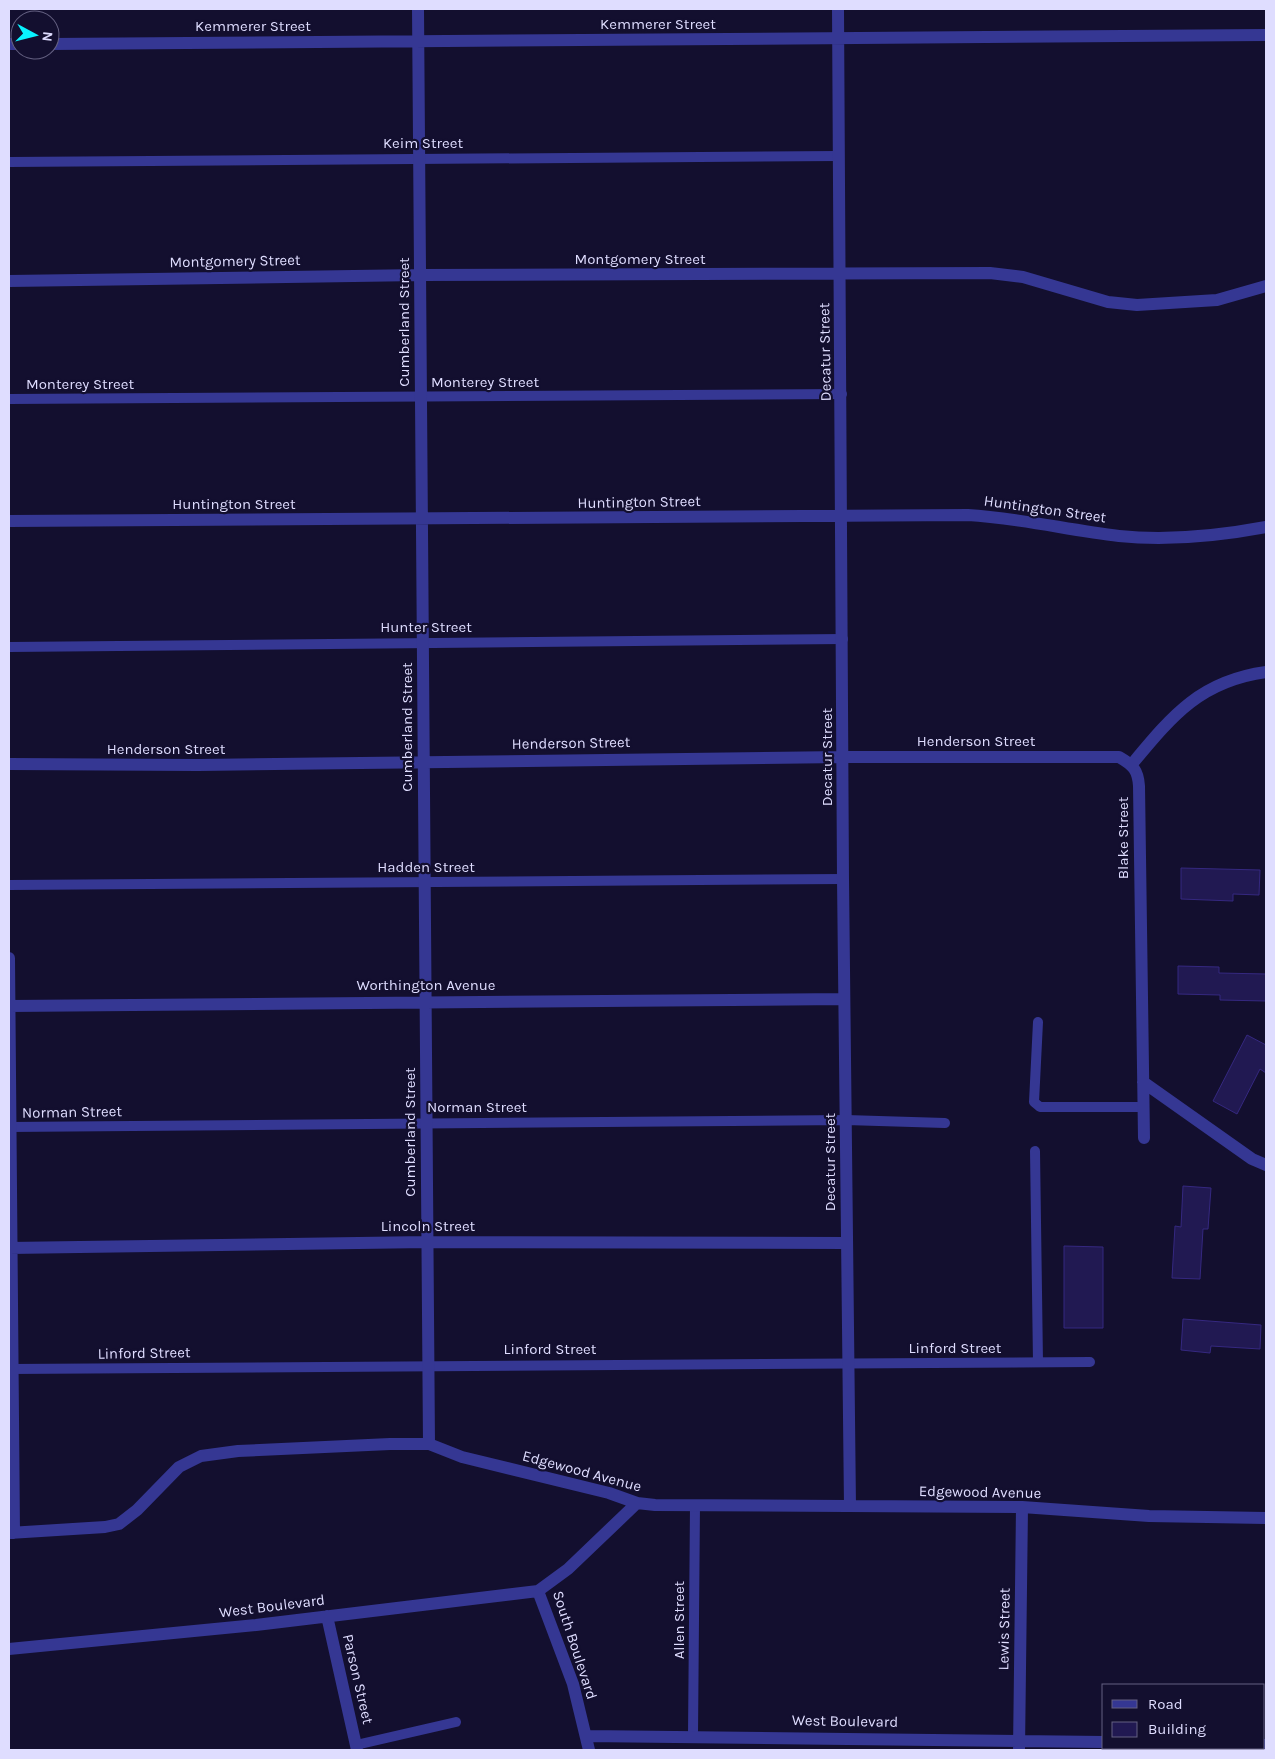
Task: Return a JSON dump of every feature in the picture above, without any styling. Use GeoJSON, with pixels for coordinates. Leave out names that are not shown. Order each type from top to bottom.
{"type":"FeatureCollection","features":[{"type":"Feature","properties":{"kind":"street","name":"Cumberland Street"},"geometry":{"type":"LineString","coordinates":[[418,9],[428,1444]]}},
{"type":"Feature","properties":{"kind":"street","name":"Decatur Street"},"geometry":{"type":"LineString","coordinates":[[838,9],[838,156],[842,394],[843,879],[850,1506]]}},
{"type":"Feature","properties":{"kind":"street","name":"Kemmerer Street"},"geometry":{"type":"LineString","coordinates":[[60,44],[1266,35]]}},
{"type":"Feature","properties":{"kind":"street","name":"Montgomery Street"},"geometry":{"type":"LineString","coordinates":[[9,281],[420,275],[990,273],[1023,277],[1108,302],[1137,305],[1217,300],[1266,286]]}},
{"type":"Feature","properties":{"kind":"street","name":"Huntington Street"},"geometry":{"type":"LineString","coordinates":[[9,522],[968,515],[1011,518],[1121,536],[1176,539],[1266,527]]}},
{"type":"Feature","properties":{"kind":"street"},"geometry":{"type":"LineString","coordinates":[[1132,764],[1170,718],[1189,702],[1228,681],[1246,675],[1266,672]]}},
{"type":"Feature","properties":{"kind":"street","name":"Henderson Street"},"geometry":{"type":"LineString","coordinates":[[9,764],[198,766],[424,761],[844,757],[1119,757],[1132,764]]}},
{"type":"Feature","properties":{"kind":"street","name":"Blake Street"},"geometry":{"type":"LineString","coordinates":[[1132,764],[1138,773],[1139,786],[1144,1138]]}},
{"type":"Feature","properties":{"kind":"street"},"geometry":{"type":"LineString","coordinates":[[9,958],[11,1533]]}},
{"type":"Feature","properties":{"kind":"street","name":"Worthington Avenue"},"geometry":{"type":"LineString","coordinates":[[9,1006],[425,1001],[844,999]]}},
{"type":"Feature","properties":{"kind":"street"},"geometry":{"type":"LineString","coordinates":[[1143,1082],[1252,1159],[1266,1166]]}},
{"type":"Feature","properties":{"kind":"street","name":"Lincoln Street"},"geometry":{"type":"LineString","coordinates":[[10,1248],[427,1242],[846,1243]]}},
{"type":"Feature","properties":{"kind":"street","name":"Edgewood Avenue"},"geometry":{"type":"LineString","coordinates":[[11,1533],[105,1527],[119,1524],[137,1510],[179,1467],[201,1456],[310,1447],[428,1444],[462,1457],[609,1493],[637,1504],[1022,1507],[1149,1516],[1266,1518]]}},
{"type":"Feature","properties":{"kind":"street","name":"South Boulevard"},"geometry":{"type":"LineString","coordinates":[[589,1750],[573,1684],[538,1591],[568,1569],[637,1504]]}},
{"type":"Feature","properties":{"kind":"street","name":"Lewis Street"},"geometry":{"type":"LineString","coordinates":[[1020,1745],[1022,1507]]}},
{"type":"Feature","properties":{"kind":"street","name":"West Boulevard"},"geometry":{"type":"LineString","coordinates":[[9,1649],[327,1616],[538,1591]]}},
{"type":"Feature","properties":{"kind":"street","name":"Parson Street"},"geometry":{"type":"LineString","coordinates":[[327,1616],[356,1748]]}},
{"type":"Feature","properties":{"kind":"street","name":"West Boulevard"},"geometry":{"type":"LineString","coordinates":[[586,1736],[693,1735],[1020,1745],[1102,1742]]}},
{"type":"Feature","properties":{"kind":"lane","name":"Keim Street"},"geometry":{"type":"LineString","coordinates":[[9,162],[838,156]]}},
{"type":"Feature","properties":{"kind":"lane","name":"Monterey Street"},"geometry":{"type":"LineString","coordinates":[[9,399],[842,394]]}},
{"type":"Feature","properties":{"kind":"lane","name":"Hunter Street"},"geometry":{"type":"LineString","coordinates":[[9,647],[423,642],[843,640]]}},
{"type":"Feature","properties":{"kind":"lane","name":"Hadden Street"},"geometry":{"type":"LineString","coordinates":[[9,885],[843,879]]}},
{"type":"Feature","properties":{"kind":"lane"},"geometry":{"type":"LineString","coordinates":[[1038,1022],[1034,1102],[1040,1107],[1143,1107]]}},
{"type":"Feature","properties":{"kind":"lane","name":"Norman Street"},"geometry":{"type":"LineString","coordinates":[[10,1127],[426,1122],[846,1120],[945,1123]]}},
{"type":"Feature","properties":{"kind":"lane"},"geometry":{"type":"LineString","coordinates":[[1035,1151],[1038,1362]]}},
{"type":"Feature","properties":{"kind":"lane","name":"Linford Street"},"geometry":{"type":"LineString","coordinates":[[11,1369],[1090,1362]]}},
{"type":"Feature","properties":{"kind":"lane","name":"Allen Street"},"geometry":{"type":"LineString","coordinates":[[693,1735],[695,1505]]}},
{"type":"Feature","properties":{"kind":"lane"},"geometry":{"type":"LineString","coordinates":[[356,1748],[456,1722]]}},
{"type":"Feature","properties":{"kind":"building"},"geometry":{"type":"Polygon","coordinates":[[[1181,868],[1260,870],[1259,895],[1233,894],[1233,901],[1181,899],[1181,868]]]}},
{"type":"Feature","properties":{"kind":"building"},"geometry":{"type":"Polygon","coordinates":[[[1178,966],[1219,967],[1219,973],[1266,974],[1266,1001],[1220,1000],[1220,995],[1178,994],[1178,966]]]}},
{"type":"Feature","properties":{"kind":"building"},"geometry":{"type":"Polygon","coordinates":[[[1247,1035],[1266,1045],[1266,1073],[1260,1069],[1237,1114],[1213,1101],[1247,1035]]]}},
{"type":"Feature","properties":{"kind":"building"},"geometry":{"type":"Polygon","coordinates":[[[1183,1186],[1211,1188],[1208,1229],[1203,1229],[1200,1279],[1172,1278],[1175,1226],[1181,1227],[1183,1186]]]}},
{"type":"Feature","properties":{"kind":"building"},"geometry":{"type":"Polygon","coordinates":[[[1064,1246],[1103,1247],[1103,1328],[1064,1328],[1064,1246]]]}},
{"type":"Feature","properties":{"kind":"building"},"geometry":{"type":"Polygon","coordinates":[[[1183,1319],[1261,1325],[1260,1349],[1211,1346],[1210,1353],[1181,1350],[1183,1319]]]}}]}
